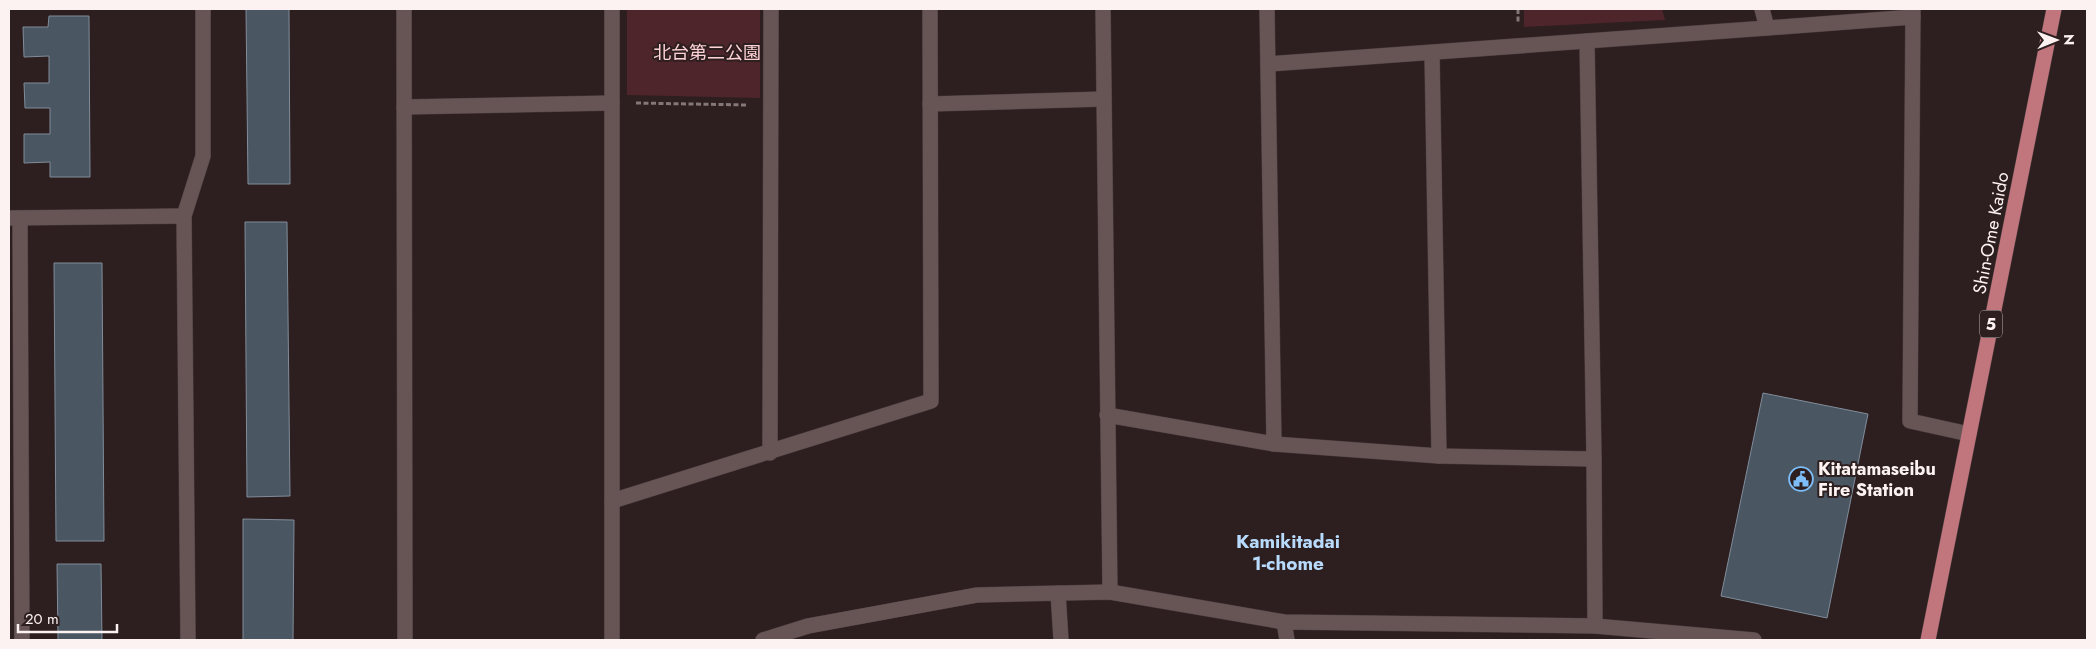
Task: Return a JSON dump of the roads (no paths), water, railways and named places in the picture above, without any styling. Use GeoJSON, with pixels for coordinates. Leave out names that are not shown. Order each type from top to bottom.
{"type":"FeatureCollection","features":[{"type":"Feature","properties":{"kind":"main road","name":"Shin-Ome Kaido"},"geometry":{"type":"LineString","coordinates":[[1928,640],[2054,9]]}},
{"type":"Feature","properties":{"kind":"street"},"geometry":{"type":"LineString","coordinates":[[188,640],[184,216],[203,156],[203,9]]}},
{"type":"Feature","properties":{"kind":"street"},"geometry":{"type":"LineString","coordinates":[[404,9],[405,640]]}},
{"type":"Feature","properties":{"kind":"street"},"geometry":{"type":"LineString","coordinates":[[612,9],[612,640]]}},
{"type":"Feature","properties":{"kind":"street"},"geometry":{"type":"LineString","coordinates":[[770,453],[771,9]]}},
{"type":"Feature","properties":{"kind":"street"},"geometry":{"type":"LineString","coordinates":[[612,501],[931,401],[930,9]]}},
{"type":"Feature","properties":{"kind":"street"},"geometry":{"type":"LineString","coordinates":[[1102,9],[1110,592]]}},
{"type":"Feature","properties":{"kind":"street"},"geometry":{"type":"LineString","coordinates":[[1267,9],[1274,444]]}},
{"type":"Feature","properties":{"kind":"street"},"geometry":{"type":"LineString","coordinates":[[1762,9],[1767,28]]}},
{"type":"Feature","properties":{"kind":"street"},"geometry":{"type":"LineString","coordinates":[[1268,64],[1767,28],[1913,13],[1910,421],[1970,434]]}},
{"type":"Feature","properties":{"kind":"street"},"geometry":{"type":"LineString","coordinates":[[1587,41],[1595,626]]}},
{"type":"Feature","properties":{"kind":"street"},"geometry":{"type":"LineString","coordinates":[[1432,53],[1439,456]]}},
{"type":"Feature","properties":{"kind":"street"},"geometry":{"type":"LineString","coordinates":[[930,104],[1104,99]]}},
{"type":"Feature","properties":{"kind":"street"},"geometry":{"type":"LineString","coordinates":[[404,106],[612,103]]}},
{"type":"Feature","properties":{"kind":"street"},"geometry":{"type":"LineString","coordinates":[[22,640],[15,218],[184,216]]}},
{"type":"Feature","properties":{"kind":"street"},"geometry":{"type":"LineString","coordinates":[[1107,415],[1274,444],[1439,456],[1594,459]]}},
{"type":"Feature","properties":{"kind":"street"},"geometry":{"type":"LineString","coordinates":[[763,640],[808,626],[977,595],[1110,592],[1284,622],[1595,626],[1754,640]]}},
{"type":"Feature","properties":{"kind":"street"},"geometry":{"type":"LineString","coordinates":[[1058,593],[1061,640]]}},
{"type":"Feature","properties":{"kind":"street"},"geometry":{"type":"LineString","coordinates":[[1284,622],[1287,640]]}},
{"type":"Feature","properties":{"kind":"place","name":"Kitatamaseibu Fire Station"},"geometry":{"type":"Point","coordinates":[1801,479]}},
{"type":"Feature","properties":{"kind":"district","name":"Kamikitadai 1-chome"},"geometry":{"type":"Point","coordinates":[1288,552]}},
{"type":"Feature","properties":{"kind":"park label","name":"北台第二公園"},"geometry":{"type":"Point","coordinates":[707,53]}}]}
